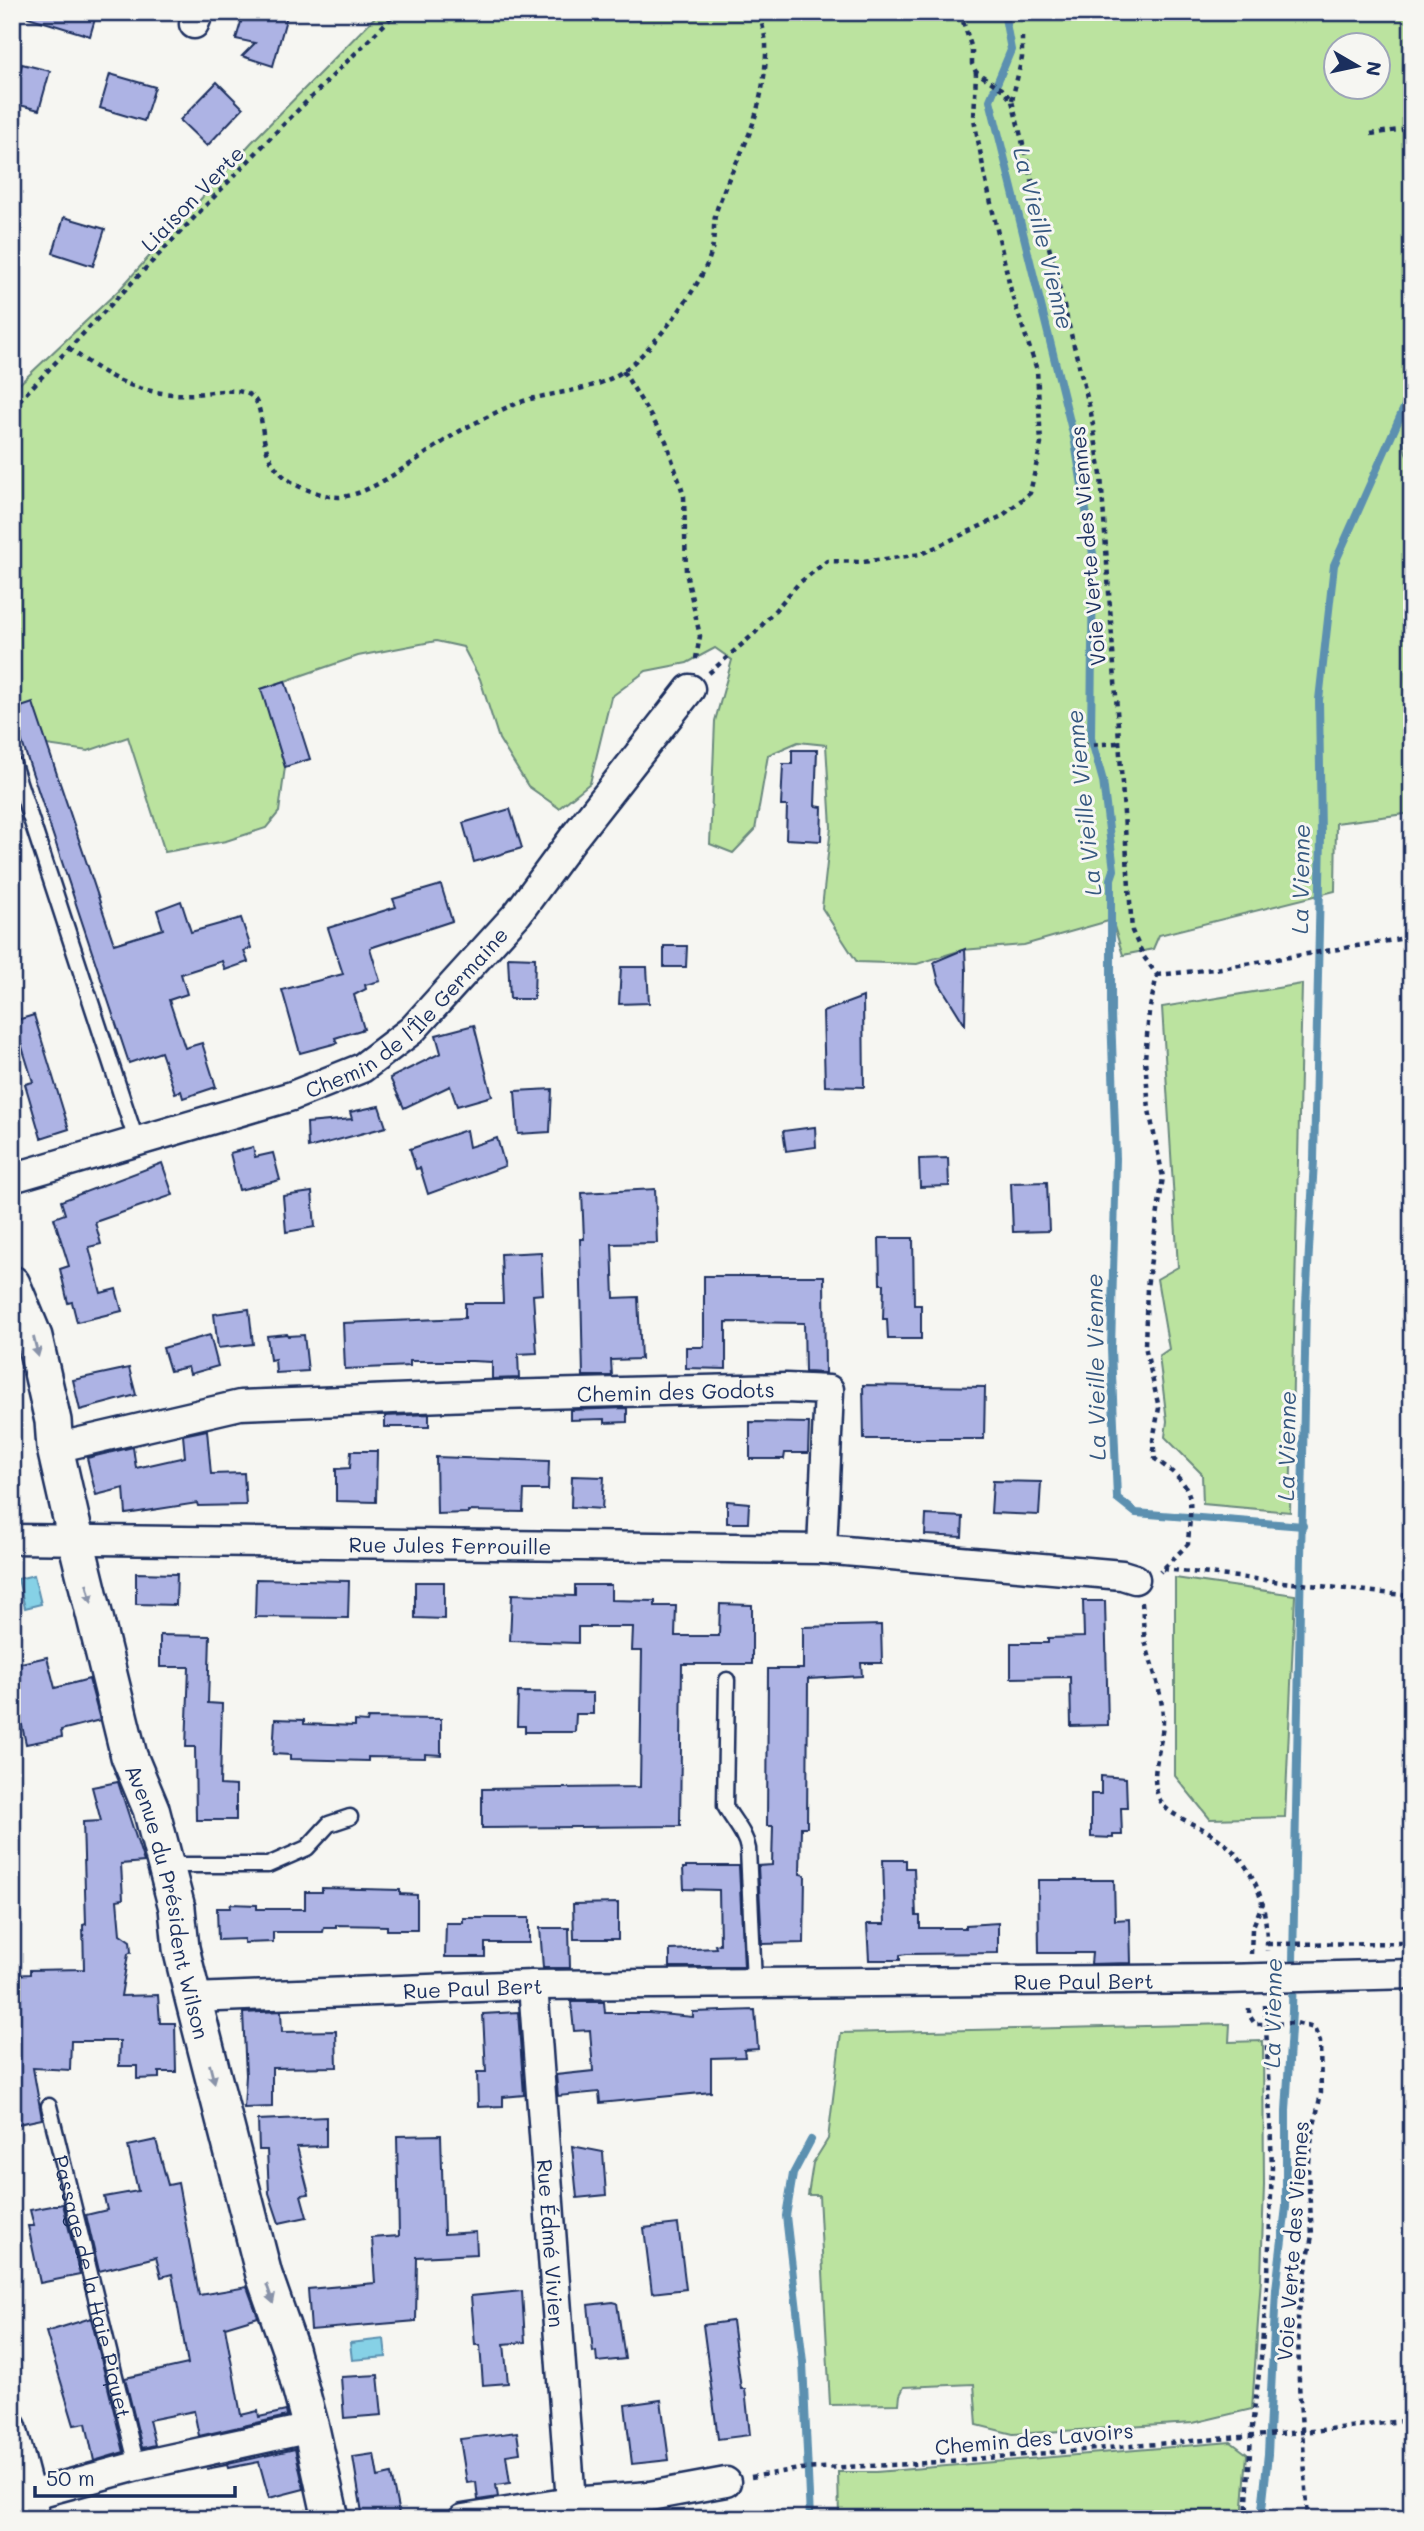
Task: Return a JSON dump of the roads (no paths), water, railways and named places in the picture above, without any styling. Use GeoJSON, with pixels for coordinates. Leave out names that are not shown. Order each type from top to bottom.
{"type":"FeatureCollection","features":[{"type":"Feature","properties":{"kind":"street","name":"Chemin de l'Île Germaine"},"geometry":{"type":"LineString","coordinates":[[12,1178],[292,1096],[362,1068],[412,1030],[518,913],[574,836],[690,689]]}},
{"type":"Feature","properties":{"kind":"street","name":"Avenue du Président Wilson"},"geometry":{"type":"LineString","coordinates":[[12,1284],[34,1337],[53,1421],[55,1448],[129,1756],[151,1809],[166,1865],[177,1908],[181,1948],[193,1998],[264,2275],[290,2349],[311,2428],[331,2519]]}},
{"type":"Feature","properties":{"kind":"street","name":"Chemin des Godots"},"geometry":{"type":"LineString","coordinates":[[55,1448],[240,1405],[523,1394],[786,1388],[829,1391],[822,1549]]}},
{"type":"Feature","properties":{"kind":"street","name":"Rue Jules Ferrouille"},"geometry":{"type":"LineString","coordinates":[[12,1539],[822,1549]]}},
{"type":"Feature","properties":{"kind":"street"},"geometry":{"type":"LineString","coordinates":[[822,1549],[1122,1575],[1145,1584]]}},
{"type":"Feature","properties":{"kind":"street","name":"Rue Paul Bert"},"geometry":{"type":"LineString","coordinates":[[193,1998],[533,1985],[1283,1978],[1412,1974]]}},
{"type":"Feature","properties":{"kind":"street","name":"Rue Édmé Vivien"},"geometry":{"type":"LineString","coordinates":[[533,1985],[571,2502]]}},
{"type":"Feature","properties":{"kind":"street"},"geometry":{"type":"LineString","coordinates":[[12,2427],[33,2507],[137,2466],[311,2428]]}},
{"type":"Feature","properties":{"kind":"street"},"geometry":{"type":"LineString","coordinates":[[463,2519],[571,2502],[650,2496],[726,2482]]}},
{"type":"Feature","properties":{"kind":"lane"},"geometry":{"type":"LineString","coordinates":[[13,764],[137,1143]]}},
{"type":"Feature","properties":{"kind":"lane"},"geometry":{"type":"LineString","coordinates":[[727,1680],[725,1806],[731,1819],[745,1835],[748,1849],[754,1983]]}},
{"type":"Feature","properties":{"kind":"lane"},"geometry":{"type":"LineString","coordinates":[[166,1865],[268,1865],[307,1848],[329,1824],[350,1817]]}},
{"type":"Feature","properties":{"kind":"lane","name":"Passage de la Haie Piquet"},"geometry":{"type":"LineString","coordinates":[[50,2106],[137,2466]]}},
{"type":"Feature","properties":{"kind":"water"},"geometry":{"type":"Polygon","coordinates":[[[34,1575],[41,1604],[25,1608],[18,1579],[34,1575]]]}},
{"type":"Feature","properties":{"kind":"water"},"geometry":{"type":"Polygon","coordinates":[[[384,2339],[386,2357],[352,2360],[350,2343],[384,2339]]]}},
{"type":"Feature","properties":{"kind":"waterway","name":"La Vieille Vienne"},"geometry":{"type":"LineString","coordinates":[[1004,12],[1011,50],[990,100],[1075,442],[1093,554],[1091,738],[1103,781],[1114,870],[1111,879],[1111,1013],[1116,1159],[1111,1349],[1117,1498],[1136,1513],[1303,1526]]}},
{"type":"Feature","properties":{"kind":"waterway","name":"La Vienne"},"geometry":{"type":"LineString","coordinates":[[1261,2519],[1268,2454],[1276,2289],[1286,2207],[1286,2111],[1292,2012],[1306,1304],[1314,1160],[1321,836],[1319,700],[1334,565],[1412,390]]}},
{"type":"Feature","properties":{"kind":"waterway"},"geometry":{"type":"LineString","coordinates":[[810,2519],[803,2362],[786,2216],[793,2174],[811,2140]]}}]}
